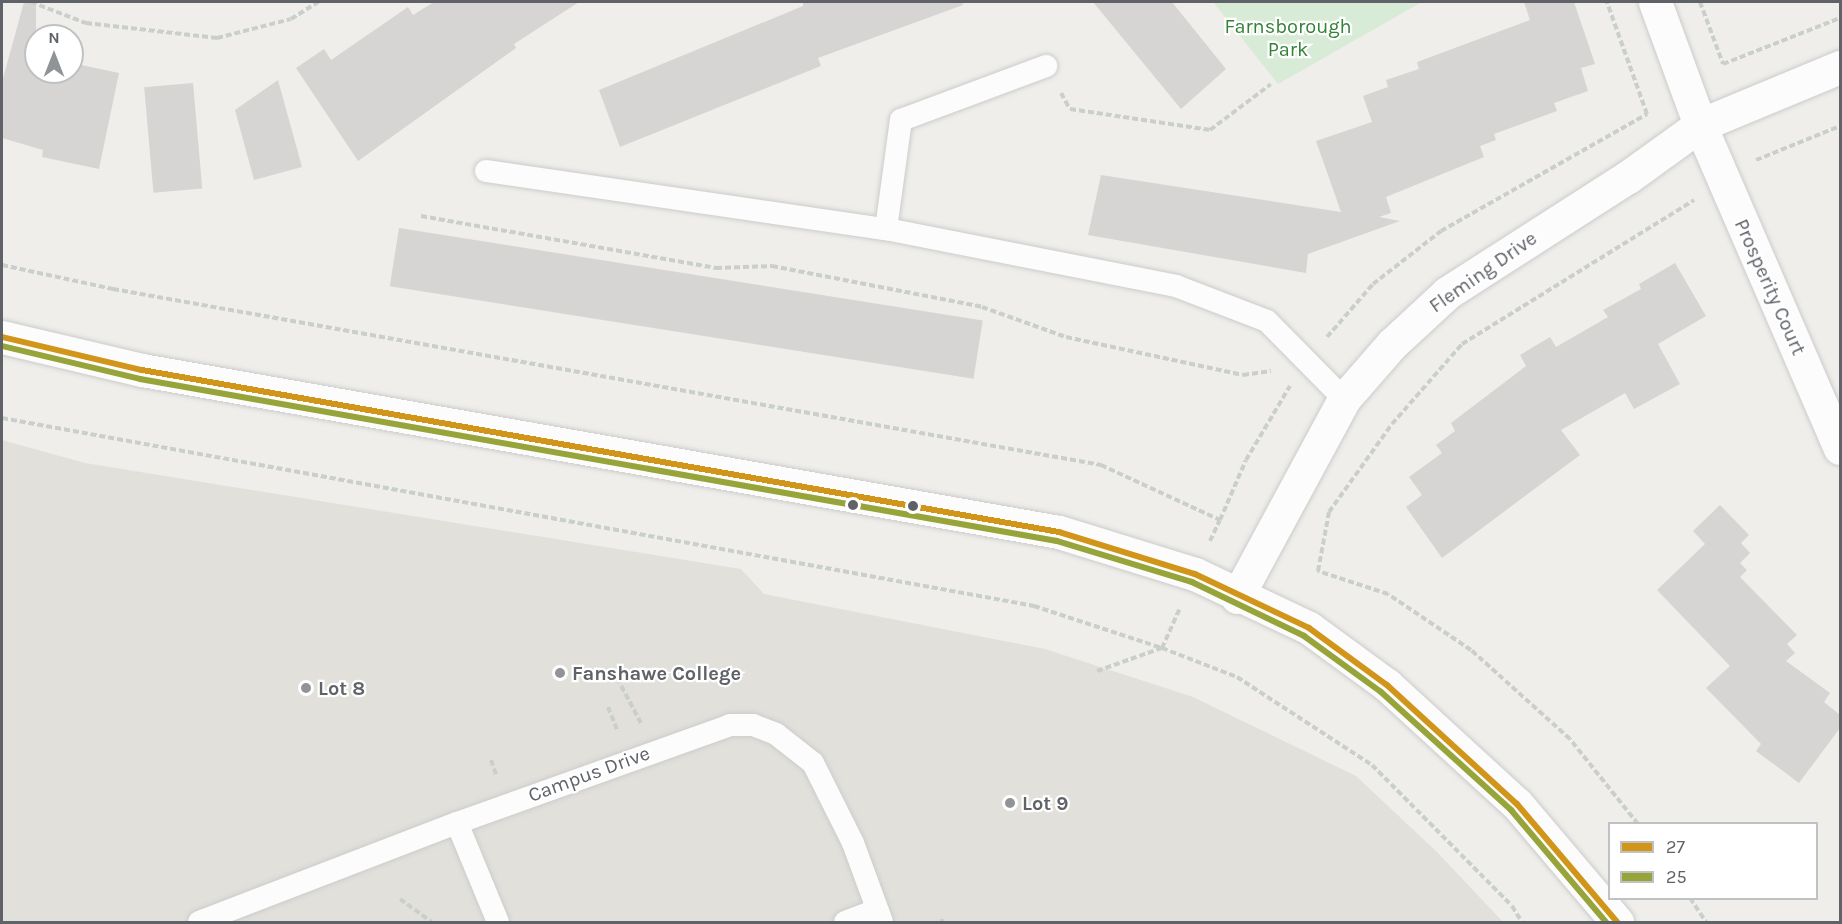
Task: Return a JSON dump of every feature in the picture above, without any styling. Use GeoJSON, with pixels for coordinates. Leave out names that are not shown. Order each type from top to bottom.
{"type":"FeatureCollection","features":[{"type":"Feature","properties":{"kind":"street","name":"Prosperity Court"},"geometry":{"type":"LineString","coordinates":[[1655,2],[1700,125],[1840,448]]}},
{"type":"Feature","properties":{"kind":"street","name":"Fleming Drive"},"geometry":{"type":"LineString","coordinates":[[1237,597],[1344,399],[1392,344],[1447,293],[1628,177],[1700,125],[1840,67]]}},
{"type":"Feature","properties":{"kind":"street"},"geometry":{"type":"LineString","coordinates":[[2,337],[142,370],[1059,532],[1195,574],[1237,597],[1309,628],[1387,685],[1517,804],[1617,922]]}},
{"type":"Feature","properties":{"kind":"lane"},"geometry":{"type":"LineString","coordinates":[[886,229],[901,120],[1046,66]]}},
{"type":"Feature","properties":{"kind":"lane"},"geometry":{"type":"LineString","coordinates":[[486,171],[886,229],[1176,285],[1267,321],[1309,360],[1344,399]]}},
{"type":"Feature","properties":{"kind":"lane","name":"Campus Drive"},"geometry":{"type":"LineString","coordinates":[[199,922],[457,823],[711,730],[753,725],[792,745],[819,772],[853,843],[879,916]]}},
{"type":"Feature","properties":{"kind":"lane"},"geometry":{"type":"LineString","coordinates":[[457,823],[498,922]]}},
{"type":"Feature","properties":{"kind":"lane"},"geometry":{"type":"LineString","coordinates":[[845,922],[879,916]]}},
{"type":"Feature","properties":{"kind":"path"},"geometry":{"type":"LineString","coordinates":[[31,2],[86,23],[217,38],[291,19],[318,2]]}},
{"type":"Feature","properties":{"kind":"path"},"geometry":{"type":"LineString","coordinates":[[1097,670],[1162,648],[1246,460],[1309,360],[1373,284],[1441,231],[1647,114],[1607,2]]}},
{"type":"Feature","properties":{"kind":"path"},"geometry":{"type":"LineString","coordinates":[[1700,2],[1723,64],[1840,18]]}},
{"type":"Feature","properties":{"kind":"path"},"geometry":{"type":"LineString","coordinates":[[1046,66],[1070,109],[1194,129],[1210,130],[1271,84]]}},
{"type":"Feature","properties":{"kind":"path"},"geometry":{"type":"LineString","coordinates":[[1756,160],[1840,126]]}},
{"type":"Feature","properties":{"kind":"path"},"geometry":{"type":"LineString","coordinates":[[1636,822],[1570,739],[1471,650],[1388,594],[1318,571],[1329,512],[1392,424],[1462,344],[1699,196]]}},
{"type":"Feature","properties":{"kind":"path"},"geometry":{"type":"LineString","coordinates":[[421,216],[716,268],[772,266],[982,307],[1066,337],[1243,375],[1309,360]]}},
{"type":"Feature","properties":{"kind":"path"},"geometry":{"type":"LineString","coordinates":[[2,265],[113,289],[1101,465],[1220,520]]}},
{"type":"Feature","properties":{"kind":"path"},"geometry":{"type":"LineString","coordinates":[[2,418],[1034,606],[1162,648],[1237,677],[1372,765],[1512,906],[1522,922]]}},
{"type":"Feature","properties":{"kind":"path"},"geometry":{"type":"LineString","coordinates":[[617,678],[643,727]]}},
{"type":"Feature","properties":{"kind":"path"},"geometry":{"type":"LineString","coordinates":[[608,708],[619,735]]}},
{"type":"Feature","properties":{"kind":"path"},"geometry":{"type":"LineString","coordinates":[[491,760],[499,780]]}},
{"type":"Feature","properties":{"kind":"path"},"geometry":{"type":"LineString","coordinates":[[400,899],[432,922]]}},
{"type":"Feature","properties":{"kind":"path"},"geometry":{"type":"LineString","coordinates":[[1691,900],[1706,922]]}},
{"type":"Feature","properties":{"kind":"shaded area","name":"Fanshawe College"},"geometry":{"type":"Polygon","coordinates":[[[2,440],[85,463],[741,569],[764,594],[1045,649],[1193,697],[1356,776],[1437,852],[1503,922],[2,922],[2,440]]]}},
{"type":"Feature","properties":{"kind":"green space","name":"Farnsborough Park"},"geometry":{"type":"Polygon","coordinates":[[[1213,2],[1422,2],[1278,84],[1213,2]]]}},
{"type":"Feature","properties":{"kind":"building"},"geometry":{"type":"Polygon","coordinates":[[[24,2],[36,2],[36,24],[24,24],[24,84],[84,84],[84,66],[119,73],[99,169],[42,157],[43,150],[2,138],[2,82],[24,2]]]}},
{"type":"Feature","properties":{"kind":"building"},"geometry":{"type":"Polygon","coordinates":[[[434,2],[579,2],[514,44],[516,48],[358,161],[296,68],[324,49],[331,60],[408,7],[413,15],[434,2]]]}},
{"type":"Feature","properties":{"kind":"building"},"geometry":{"type":"Polygon","coordinates":[[[803,2],[962,2],[963,5],[818,58],[821,66],[620,147],[599,90],[803,6],[803,2]]]}},
{"type":"Feature","properties":{"kind":"building"},"geometry":{"type":"Polygon","coordinates":[[[1093,2],[1172,2],[1226,69],[1181,109],[1093,2]]]}},
{"type":"Feature","properties":{"kind":"building"},"geometry":{"type":"Polygon","coordinates":[[[1524,2],[1574,2],[1595,64],[1581,68],[1588,91],[1554,103],[1557,111],[1494,134],[1496,140],[1480,146],[1484,157],[1386,197],[1391,213],[1379,217],[1400,221],[1308,254],[1306,273],[1088,235],[1101,175],[1341,212],[1316,141],[1372,122],[1363,96],[1388,87],[1386,80],[1419,69],[1417,62],[1530,20],[1524,2]]]}},
{"type":"Feature","properties":{"kind":"building"},"geometry":{"type":"Polygon","coordinates":[[[278,80],[302,167],[254,180],[235,110],[278,80]]]}},
{"type":"Feature","properties":{"kind":"building"},"geometry":{"type":"Polygon","coordinates":[[[193,83],[202,189],[153,193],[144,87],[193,83]]]}},
{"type":"Feature","properties":{"kind":"building"},"geometry":{"type":"Polygon","coordinates":[[[399,228],[983,320],[973,379],[390,286],[399,228]]]}},
{"type":"Feature","properties":{"kind":"building"},"geometry":{"type":"Polygon","coordinates":[[[1675,263],[1706,316],[1658,344],[1680,384],[1634,409],[1625,393],[1561,430],[1580,455],[1442,558],[1406,507],[1422,495],[1409,477],[1442,453],[1436,445],[1455,431],[1451,423],[1526,366],[1520,355],[1550,337],[1556,347],[1608,317],[1603,310],[1641,289],[1639,284],[1675,263]]]}},
{"type":"Feature","properties":{"kind":"building"},"geometry":{"type":"Polygon","coordinates":[[[1720,505],[1749,535],[1741,543],[1750,553],[1740,563],[1747,570],[1740,577],[1797,635],[1787,644],[1795,653],[1786,661],[1830,693],[1824,702],[1840,715],[1840,728],[1799,783],[1756,751],[1761,744],[1706,688],[1730,666],[1657,590],[1705,544],[1693,531],[1720,505]]]}},
{"type":"Feature","properties":{"kind":"transit line","name":"27"},"geometry":{"type":"LineString","coordinates":[[2,337],[142,370],[1059,532],[1195,574],[1309,628],[1387,685],[1517,804],[1617,922]]}},
{"type":"Feature","properties":{"kind":"transit line","name":"25"},"geometry":{"type":"LineString","coordinates":[[2,346],[140,379],[1057,541],[1192,582],[1304,636],[1381,692],[1511,810],[1606,922]]}},
{"type":"Feature","properties":{"kind":"place","name":"Fanshawe College"},"geometry":{"type":"Point","coordinates":[560,673]}},
{"type":"Feature","properties":{"kind":"place","name":"Lot 8"},"geometry":{"type":"Point","coordinates":[306,688]}},
{"type":"Feature","properties":{"kind":"place","name":"Lot 9"},"geometry":{"type":"Point","coordinates":[1010,803]}}]}
